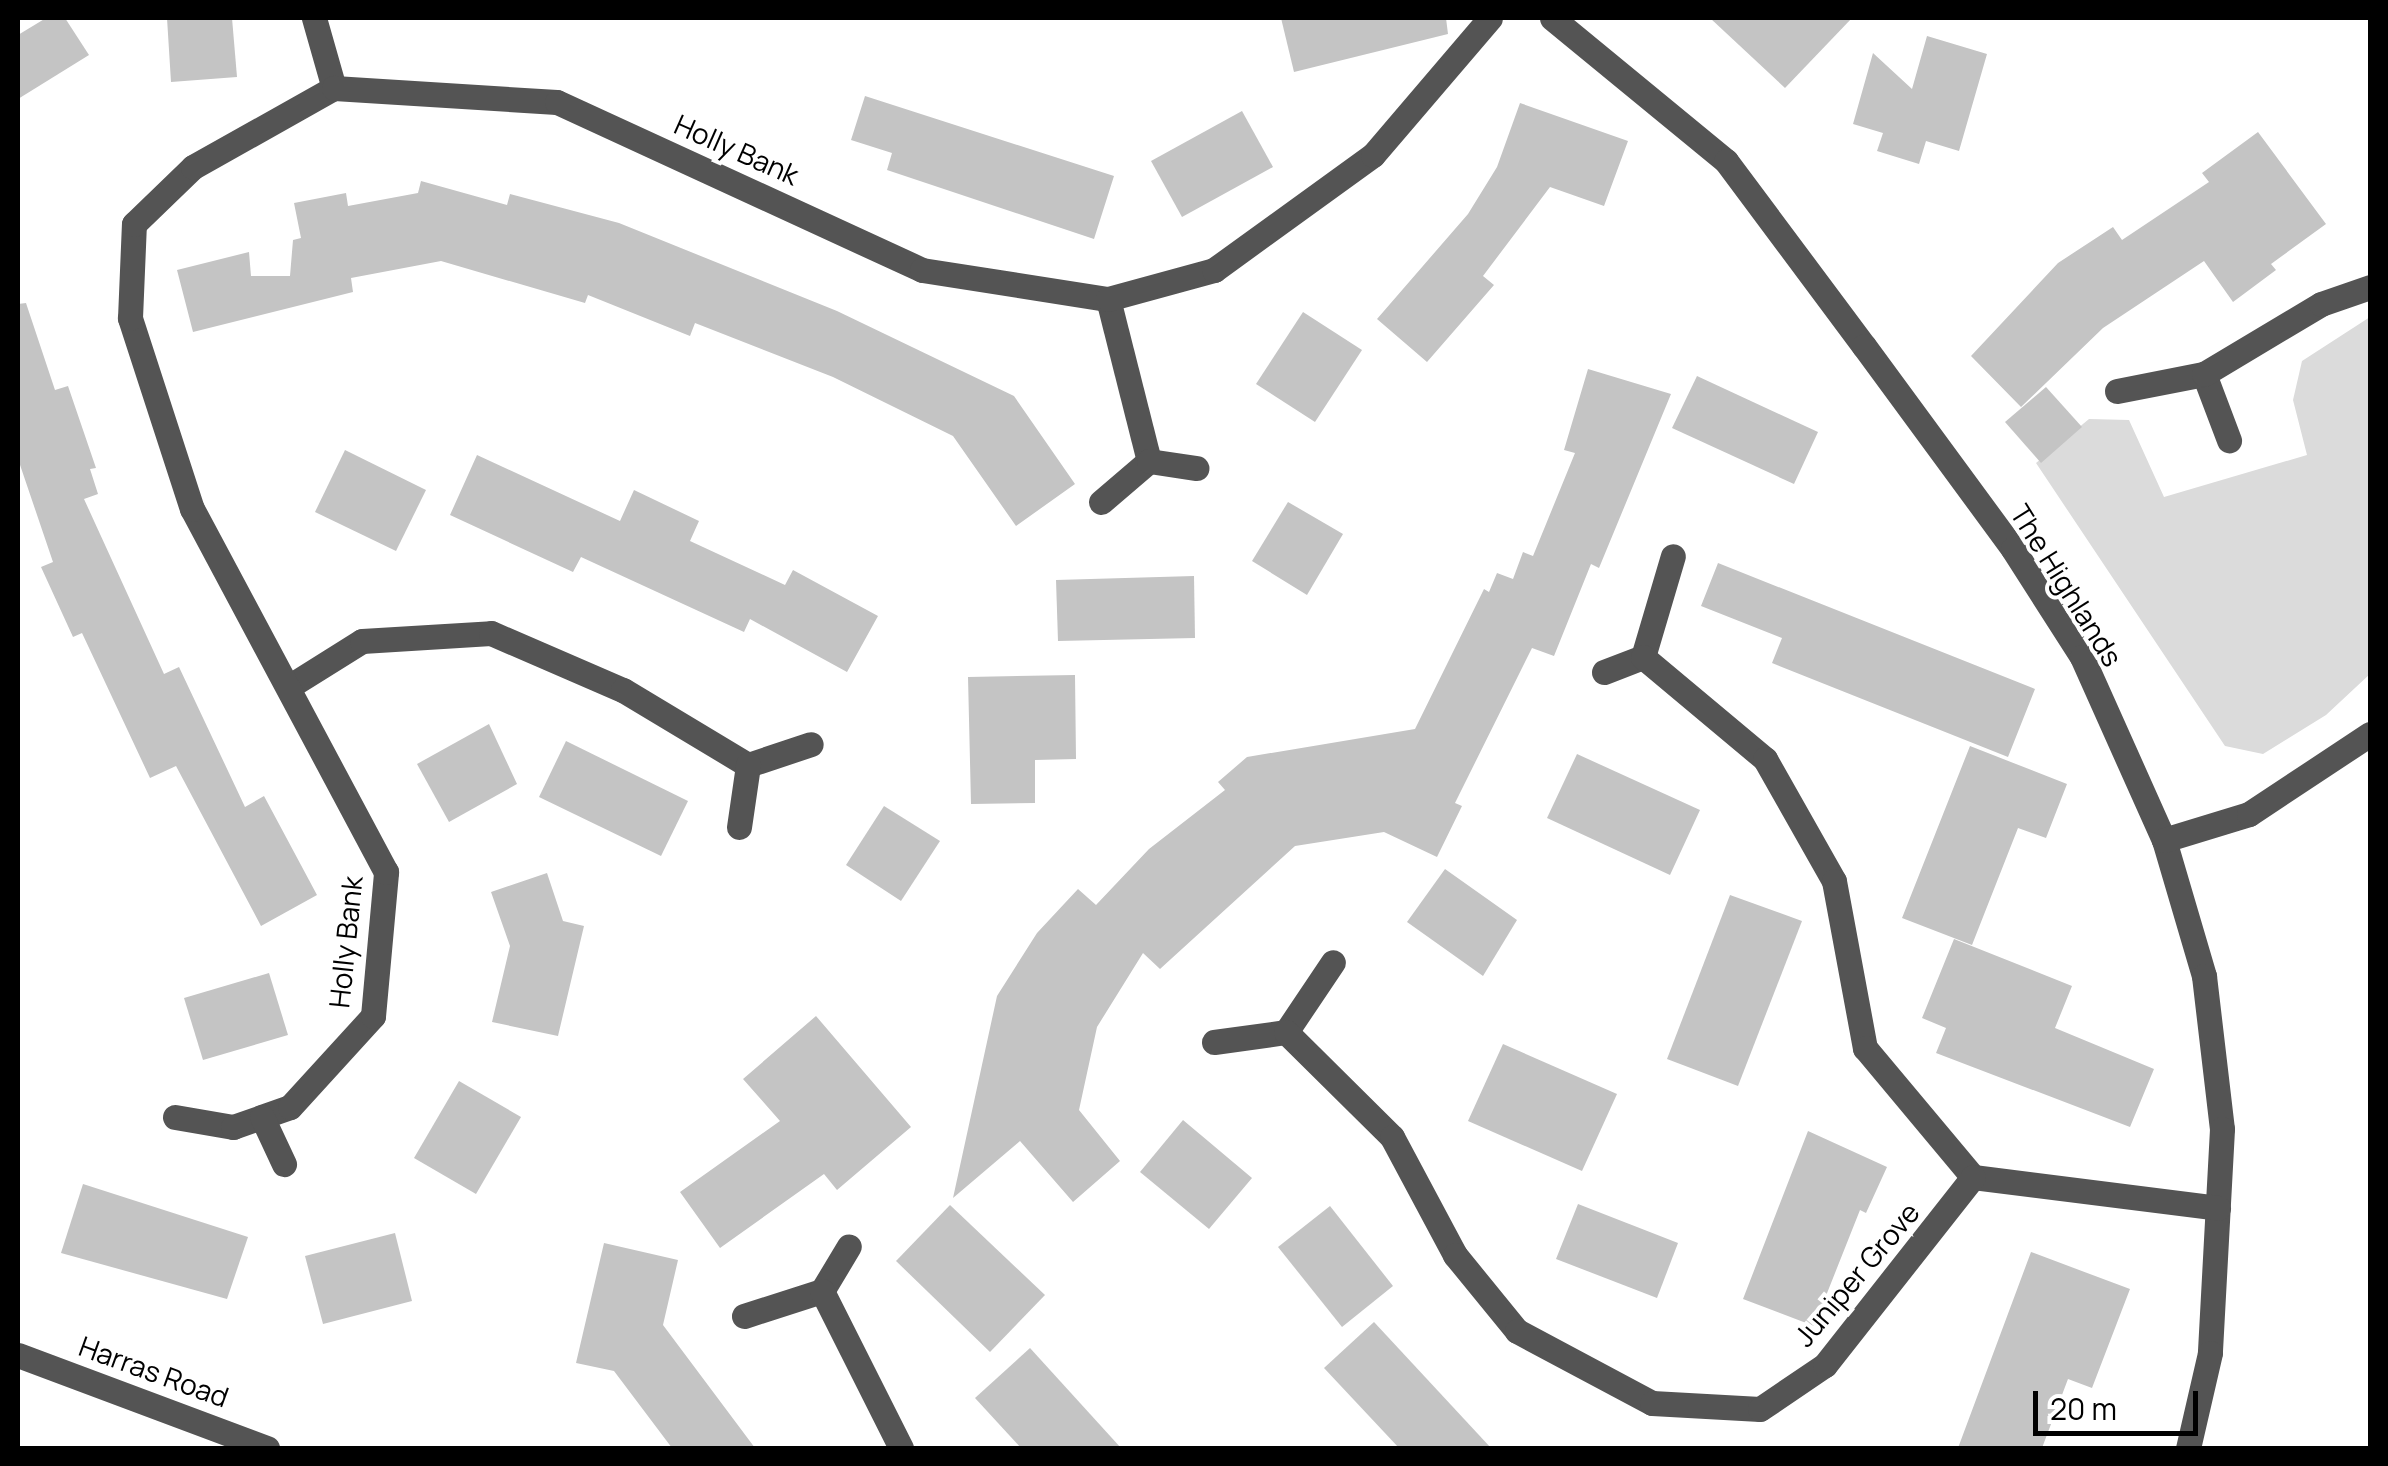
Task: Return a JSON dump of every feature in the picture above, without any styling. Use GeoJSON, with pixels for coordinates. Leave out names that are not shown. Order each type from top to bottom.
{"type":"FeatureCollection","features":[{"type":"Feature","properties":{"kind":"street"},"geometry":{"type":"LineString","coordinates":[[314,18],[334,88]]}},
{"type":"Feature","properties":{"kind":"street","name":"Holly Bank"},"geometry":{"type":"LineString","coordinates":[[174,1117],[232,1127],[290,1107],[373,1016],[386,872],[290,686],[192,509],[130,318],[134,224],[194,166],[334,88],[557,102],[922,270],[1108,299],[1214,270],[1373,155],[1490,18]]}},
{"type":"Feature","properties":{"kind":"street","name":"The Highlands"},"geometry":{"type":"LineString","coordinates":[[1552,18],[1726,161],[1841,315],[2013,548],[2082,658],[2164,840],[2204,976],[2222,1129],[2210,1353],[2188,1448]]}},
{"type":"Feature","properties":{"kind":"street"},"geometry":{"type":"LineString","coordinates":[[2117,391],[2204,374],[2321,304],[2370,287]]}},
{"type":"Feature","properties":{"kind":"street"},"geometry":{"type":"LineString","coordinates":[[1108,299],[1150,461]]}},
{"type":"Feature","properties":{"kind":"street"},"geometry":{"type":"LineString","coordinates":[[2204,374],[2229,440]]}},
{"type":"Feature","properties":{"kind":"street"},"geometry":{"type":"LineString","coordinates":[[1101,502],[1150,461],[1196,468]]}},
{"type":"Feature","properties":{"kind":"street"},"geometry":{"type":"LineString","coordinates":[[1643,656],[1673,556]]}},
{"type":"Feature","properties":{"kind":"street"},"geometry":{"type":"LineString","coordinates":[[290,686],[362,641],[491,633],[623,690],[748,764],[811,744]]}},
{"type":"Feature","properties":{"kind":"street"},"geometry":{"type":"LineString","coordinates":[[1604,672],[1643,656]]}},
{"type":"Feature","properties":{"kind":"street"},"geometry":{"type":"LineString","coordinates":[[1643,656],[1765,759],[1834,880],[1865,1048],[1974,1177],[2218,1208]]}},
{"type":"Feature","properties":{"kind":"street"},"geometry":{"type":"LineString","coordinates":[[2164,840],[2249,814],[2370,734]]}},
{"type":"Feature","properties":{"kind":"street"},"geometry":{"type":"LineString","coordinates":[[738,828],[748,764]]}},
{"type":"Feature","properties":{"kind":"street"},"geometry":{"type":"LineString","coordinates":[[1214,1042],[1286,1032],[1333,962]]}},
{"type":"Feature","properties":{"kind":"street","name":"Juniper Grove"},"geometry":{"type":"LineString","coordinates":[[1286,1032],[1392,1137],[1454,1255],[1517,1330],[1652,1403],[1760,1409],[1825,1364],[1974,1177]]}},
{"type":"Feature","properties":{"kind":"street"},"geometry":{"type":"LineString","coordinates":[[262,1117],[284,1164]]}},
{"type":"Feature","properties":{"kind":"street"},"geometry":{"type":"LineString","coordinates":[[744,1316],[822,1290],[849,1246]]}},
{"type":"Feature","properties":{"kind":"street"},"geometry":{"type":"LineString","coordinates":[[822,1290],[901,1448]]}},
{"type":"Feature","properties":{"kind":"street","name":"Harras Road"},"geometry":{"type":"LineString","coordinates":[[18,1354],[267,1448]]}},
{"type":"Feature","properties":{"kind":"shaded area"},"geometry":{"type":"Polygon","coordinates":[[[2370,317],[2370,674],[2326,715],[2263,754],[2225,746],[2036,463],[2089,419],[2129,420],[2164,497],[2307,455],[2293,400],[2302,361],[2370,317]]]}},
{"type":"Feature","properties":{"kind":"building"},"geometry":{"type":"Polygon","coordinates":[[[46,18],[65,18],[89,55],[18,99],[18,35],[46,18]]]}},
{"type":"Feature","properties":{"kind":"building"},"geometry":{"type":"Polygon","coordinates":[[[167,18],[232,18],[237,77],[171,82],[167,18]]]}},
{"type":"Feature","properties":{"kind":"building"},"geometry":{"type":"Polygon","coordinates":[[[1281,18],[1446,18],[1448,34],[1294,72],[1281,18]]]}},
{"type":"Feature","properties":{"kind":"building"},"geometry":{"type":"Polygon","coordinates":[[[1710,18],[1852,18],[1785,88],[1710,18]]]}},
{"type":"Feature","properties":{"kind":"building"},"geometry":{"type":"Polygon","coordinates":[[[1927,36],[1987,54],[1959,151],[1926,141],[1919,164],[1877,151],[1883,133],[1853,124],[1873,53],[1912,89],[1927,36]]]}},
{"type":"Feature","properties":{"kind":"building"},"geometry":{"type":"Polygon","coordinates":[[[865,96],[1114,176],[1094,239],[887,170],[892,153],[851,140],[865,96]]]}},
{"type":"Feature","properties":{"kind":"building"},"geometry":{"type":"Polygon","coordinates":[[[1520,103],[1628,141],[1604,206],[1550,187],[1483,276],[1494,285],[1427,362],[1377,319],[1468,214],[1497,167],[1520,103]]]}},
{"type":"Feature","properties":{"kind":"building"},"geometry":{"type":"Polygon","coordinates":[[[1242,111],[1273,167],[1182,217],[1151,161],[1242,111]]]}},
{"type":"Feature","properties":{"kind":"building"},"geometry":{"type":"Polygon","coordinates":[[[2258,132],[2326,224],[2271,264],[2276,270],[2233,302],[2204,261],[2103,328],[2021,407],[1971,356],[2058,263],[2113,227],[2122,240],[2209,182],[2202,173],[2258,132]]]}},
{"type":"Feature","properties":{"kind":"building"},"geometry":{"type":"Polygon","coordinates":[[[421,181],[507,205],[510,194],[619,223],[837,311],[1014,396],[1075,484],[1016,526],[953,436],[833,377],[695,323],[690,336],[588,295],[585,303],[441,261],[351,278],[353,292],[193,332],[177,270],[249,252],[251,276],[290,276],[293,240],[301,238],[294,203],[346,193],[348,206],[418,193],[421,181]]]}},
{"type":"Feature","properties":{"kind":"building"},"geometry":{"type":"Polygon","coordinates":[[[26,303],[55,390],[68,386],[96,468],[90,469],[98,494],[84,499],[164,674],[179,667],[245,807],[264,796],[317,895],[261,926],[176,766],[150,778],[82,633],[73,637],[41,567],[53,562],[18,459],[18,304],[26,303]]]}},
{"type":"Feature","properties":{"kind":"building"},"geometry":{"type":"Polygon","coordinates":[[[1303,312],[1362,350],[1315,422],[1256,384],[1303,312]]]}},
{"type":"Feature","properties":{"kind":"building"},"geometry":{"type":"Polygon","coordinates":[[[1588,369],[1671,394],[1599,568],[1591,564],[1554,656],[1532,648],[1455,803],[1462,806],[1437,857],[1384,832],[1295,846],[1160,969],[1143,953],[1097,1027],[1079,1110],[1120,1161],[1073,1202],[1020,1141],[953,1198],[997,996],[1037,933],[1078,889],[1096,905],[1149,849],[1225,790],[1218,782],[1247,757],[1415,729],[1484,589],[1489,592],[1497,573],[1513,579],[1523,552],[1533,556],[1575,453],[1564,450],[1588,369]]]}},
{"type":"Feature","properties":{"kind":"building"},"geometry":{"type":"Polygon","coordinates":[[[1697,376],[1818,432],[1794,484],[1672,428],[1697,376]]]}},
{"type":"Feature","properties":{"kind":"building"},"geometry":{"type":"Polygon","coordinates":[[[2046,387],[2082,427],[2041,463],[2005,422],[2046,387]]]}},
{"type":"Feature","properties":{"kind":"building"},"geometry":{"type":"Polygon","coordinates":[[[345,450],[426,490],[396,551],[315,512],[345,450]]]}},
{"type":"Feature","properties":{"kind":"building"},"geometry":{"type":"Polygon","coordinates":[[[477,455],[620,521],[634,490],[699,521],[690,541],[785,585],[793,570],[878,616],[847,672],[750,619],[744,632],[581,557],[573,572],[450,515],[477,455]]]}},
{"type":"Feature","properties":{"kind":"building"},"geometry":{"type":"Polygon","coordinates":[[[1288,502],[1343,534],[1307,595],[1252,561],[1288,502]]]}},
{"type":"Feature","properties":{"kind":"building"},"geometry":{"type":"Polygon","coordinates":[[[1718,563],[2035,689],[2008,757],[1772,663],[1782,638],[1701,606],[1718,563]]]}},
{"type":"Feature","properties":{"kind":"building"},"geometry":{"type":"Polygon","coordinates":[[[1194,576],[1195,638],[1058,641],[1056,580],[1194,576]]]}},
{"type":"Feature","properties":{"kind":"building"},"geometry":{"type":"Polygon","coordinates":[[[1075,675],[1076,759],[1035,760],[1035,803],[971,804],[968,677],[1075,675]]]}},
{"type":"Feature","properties":{"kind":"building"},"geometry":{"type":"Polygon","coordinates":[[[489,724],[517,784],[449,822],[417,764],[489,724]]]}},
{"type":"Feature","properties":{"kind":"building"},"geometry":{"type":"Polygon","coordinates":[[[566,741],[688,801],[661,856],[539,797],[566,741]]]}},
{"type":"Feature","properties":{"kind":"building"},"geometry":{"type":"Polygon","coordinates":[[[1970,746],[2067,784],[2046,838],[2018,828],[1972,945],[1902,918],[1970,746]]]}},
{"type":"Feature","properties":{"kind":"building"},"geometry":{"type":"Polygon","coordinates":[[[1577,754],[1700,810],[1670,875],[1547,818],[1577,754]]]}},
{"type":"Feature","properties":{"kind":"building"},"geometry":{"type":"Polygon","coordinates":[[[884,806],[940,841],[901,901],[846,865],[884,806]]]}},
{"type":"Feature","properties":{"kind":"building"},"geometry":{"type":"Polygon","coordinates":[[[1445,869],[1517,920],[1483,976],[1407,922],[1445,869]]]}},
{"type":"Feature","properties":{"kind":"building"},"geometry":{"type":"Polygon","coordinates":[[[547,873],[563,921],[584,926],[558,1036],[492,1022],[510,946],[491,892],[547,873]]]}},
{"type":"Feature","properties":{"kind":"building"},"geometry":{"type":"Polygon","coordinates":[[[1730,895],[1802,921],[1738,1086],[1667,1059],[1730,895]]]}},
{"type":"Feature","properties":{"kind":"building"},"geometry":{"type":"Polygon","coordinates":[[[1954,939],[2072,986],[2055,1028],[2154,1069],[2130,1127],[1936,1053],[1946,1028],[1922,1018],[1954,939]]]}},
{"type":"Feature","properties":{"kind":"building"},"geometry":{"type":"Polygon","coordinates":[[[269,973],[288,1035],[203,1060],[184,998],[269,973]]]}},
{"type":"Feature","properties":{"kind":"building"},"geometry":{"type":"Polygon","coordinates":[[[816,1016],[911,1127],[837,1190],[824,1174],[720,1248],[680,1192],[780,1121],[743,1079],[816,1016]]]}},
{"type":"Feature","properties":{"kind":"building"},"geometry":{"type":"Polygon","coordinates":[[[1503,1044],[1617,1094],[1582,1171],[1468,1121],[1503,1044]]]}},
{"type":"Feature","properties":{"kind":"building"},"geometry":{"type":"Polygon","coordinates":[[[459,1081],[521,1117],[476,1194],[414,1158],[459,1081]]]}},
{"type":"Feature","properties":{"kind":"building"},"geometry":{"type":"Polygon","coordinates":[[[1183,1120],[1252,1178],[1209,1229],[1140,1172],[1183,1120]]]}},
{"type":"Feature","properties":{"kind":"building"},"geometry":{"type":"Polygon","coordinates":[[[1808,1131],[1887,1167],[1866,1213],[1860,1210],[1814,1326],[1743,1299],[1808,1131]]]}},
{"type":"Feature","properties":{"kind":"building"},"geometry":{"type":"Polygon","coordinates":[[[83,1184],[248,1237],[227,1299],[61,1253],[83,1184]]]}},
{"type":"Feature","properties":{"kind":"building"},"geometry":{"type":"Polygon","coordinates":[[[1578,1204],[1678,1243],[1657,1298],[1556,1259],[1578,1204]]]}},
{"type":"Feature","properties":{"kind":"building"},"geometry":{"type":"Polygon","coordinates":[[[950,1205],[1045,1295],[990,1352],[896,1261],[950,1205]]]}},
{"type":"Feature","properties":{"kind":"building"},"geometry":{"type":"Polygon","coordinates":[[[1330,1206],[1393,1286],[1342,1327],[1278,1247],[1330,1206]]]}},
{"type":"Feature","properties":{"kind":"building"},"geometry":{"type":"Polygon","coordinates":[[[395,1233],[412,1301],[323,1324],[305,1256],[395,1233]]]}},
{"type":"Feature","properties":{"kind":"building"},"geometry":{"type":"Polygon","coordinates":[[[604,1243],[678,1260],[663,1325],[755,1448],[672,1448],[614,1371],[576,1363],[604,1243]]]}},
{"type":"Feature","properties":{"kind":"building"},"geometry":{"type":"Polygon","coordinates":[[[2031,1252],[2130,1289],[2092,1388],[2068,1379],[2042,1448],[1958,1448],[2031,1252]]]}},
{"type":"Feature","properties":{"kind":"building"},"geometry":{"type":"Polygon","coordinates":[[[1374,1322],[1491,1448],[1399,1448],[1324,1368],[1374,1322]]]}},
{"type":"Feature","properties":{"kind":"building"},"geometry":{"type":"Polygon","coordinates":[[[1030,1348],[1121,1448],[1021,1448],[975,1398],[1030,1348]]]}}]}
